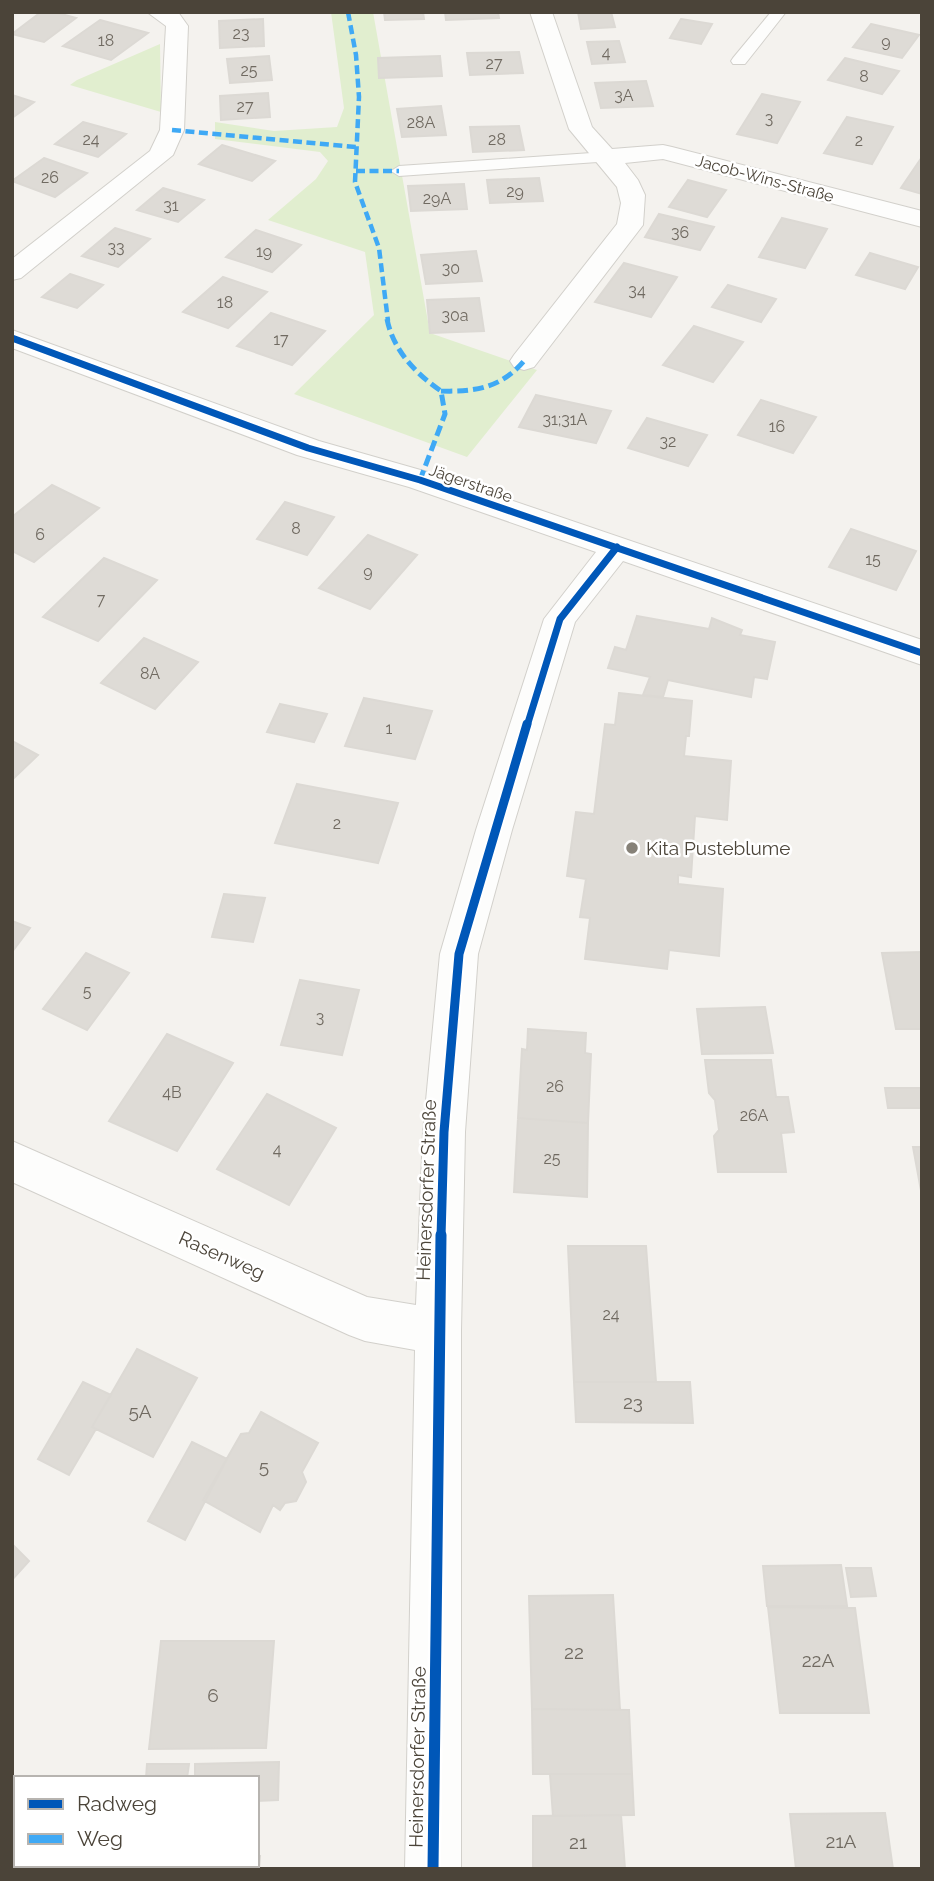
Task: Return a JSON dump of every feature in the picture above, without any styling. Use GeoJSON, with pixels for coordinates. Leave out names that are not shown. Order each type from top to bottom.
{"type":"FeatureCollection","features":[{"type":"Feature","properties":{"kind":"street"},"geometry":{"type":"LineString","coordinates":[[524,360],[631,225],[635,202],[626,178],[581,129],[541,12]]}},
{"type":"Feature","properties":{"kind":"street"},"geometry":{"type":"LineString","coordinates":[[12,272],[161,155],[172,130],[177,26],[173,14]]}},
{"type":"Feature","properties":{"kind":"street","name":"Jacob-Wins-Straße"},"geometry":{"type":"LineString","coordinates":[[606,157],[663,152],[922,219]]}},
{"type":"Feature","properties":{"kind":"street","name":"Jägerstraße"},"geometry":{"type":"LineString","coordinates":[[12,338],[308,448],[420,480],[922,653]]}},
{"type":"Feature","properties":{"kind":"street","name":"Heinersdorfer Straße"},"geometry":{"type":"LineString","coordinates":[[433,1869],[438,1331],[444,1132],[459,954],[494,830],[560,619],[617,547]]}},
{"type":"Feature","properties":{"kind":"street","name":"Rasenweg"},"geometry":{"type":"LineString","coordinates":[[12,1161],[365,1319],[438,1331]]}},
{"type":"Feature","properties":{"kind":"lane"},"geometry":{"type":"LineString","coordinates":[[738,61],[779,12]]}},
{"type":"Feature","properties":{"kind":"lane","name":"Jacob-Wins-Straße"},"geometry":{"type":"LineString","coordinates":[[399,171],[606,157]]}},
{"type":"Feature","properties":{"kind":"green space"},"geometry":{"type":"Polygon","coordinates":[[[331,12],[373,12],[430,333],[537,370],[467,457],[294,394],[374,315],[365,252],[268,220],[316,179],[328,161],[320,152],[215,139],[215,122],[274,131],[337,127],[344,108],[331,12]]]}},
{"type":"Feature","properties":{"kind":"green space"},"geometry":{"type":"Polygon","coordinates":[[[160,44],[161,112],[70,85],[77,80],[160,44]]]}},
{"type":"Feature","properties":{"kind":"building"},"geometry":{"type":"Polygon","coordinates":[[[41,12],[54,12],[76,18],[44,42],[12,34],[41,12]]]}},
{"type":"Feature","properties":{"kind":"building"},"geometry":{"type":"Polygon","coordinates":[[[384,12],[423,12],[424,19],[385,20],[384,12]]]}},
{"type":"Feature","properties":{"kind":"building"},"geometry":{"type":"Polygon","coordinates":[[[445,12],[498,12],[499,18],[446,20],[445,12]]]}},
{"type":"Feature","properties":{"kind":"building"},"geometry":{"type":"Polygon","coordinates":[[[578,12],[611,12],[615,27],[581,29],[578,12]]]}},
{"type":"Feature","properties":{"kind":"building"},"geometry":{"type":"Polygon","coordinates":[[[263,19],[264,46],[220,48],[219,21],[263,19]]]}},
{"type":"Feature","properties":{"kind":"building"},"geometry":{"type":"Polygon","coordinates":[[[681,19],[712,24],[701,44],[670,38],[681,19]]]}},
{"type":"Feature","properties":{"kind":"building"},"geometry":{"type":"Polygon","coordinates":[[[100,20],[148,33],[111,60],[63,46],[100,20]]]}},
{"type":"Feature","properties":{"kind":"building"},"geometry":{"type":"Polygon","coordinates":[[[871,24],[919,35],[902,58],[853,47],[871,24]]]}},
{"type":"Feature","properties":{"kind":"building"},"geometry":{"type":"Polygon","coordinates":[[[619,41],[625,62],[592,64],[587,42],[619,41]]]}},
{"type":"Feature","properties":{"kind":"building"},"geometry":{"type":"Polygon","coordinates":[[[519,52],[523,73],[470,75],[467,53],[519,52]]]}},
{"type":"Feature","properties":{"kind":"building"},"geometry":{"type":"Polygon","coordinates":[[[269,56],[272,80],[230,83],[227,59],[269,56]]]}},
{"type":"Feature","properties":{"kind":"building"},"geometry":{"type":"Polygon","coordinates":[[[440,56],[442,76],[379,78],[378,58],[440,56]]]}},
{"type":"Feature","properties":{"kind":"building"},"geometry":{"type":"Polygon","coordinates":[[[845,58],[899,71],[882,94],[828,80],[845,58]]]}},
{"type":"Feature","properties":{"kind":"building"},"geometry":{"type":"Polygon","coordinates":[[[646,81],[653,106],[601,108],[595,83],[646,81]]]}},
{"type":"Feature","properties":{"kind":"building"},"geometry":{"type":"Polygon","coordinates":[[[268,93],[270,117],[221,120],[220,96],[268,93]]]}},
{"type":"Feature","properties":{"kind":"building"},"geometry":{"type":"Polygon","coordinates":[[[762,94],[800,102],[777,143],[737,134],[762,94]]]}},
{"type":"Feature","properties":{"kind":"building"},"geometry":{"type":"Polygon","coordinates":[[[12,95],[34,102],[12,118],[12,95]]]}},
{"type":"Feature","properties":{"kind":"building"},"geometry":{"type":"Polygon","coordinates":[[[441,106],[446,135],[402,137],[397,109],[441,106]]]}},
{"type":"Feature","properties":{"kind":"building"},"geometry":{"type":"Polygon","coordinates":[[[847,117],[893,127],[872,164],[824,153],[847,117]]]}},
{"type":"Feature","properties":{"kind":"building"},"geometry":{"type":"Polygon","coordinates":[[[83,122],[126,134],[98,157],[55,144],[83,122]]]}},
{"type":"Feature","properties":{"kind":"building"},"geometry":{"type":"Polygon","coordinates":[[[519,126],[524,150],[473,152],[470,127],[519,126]]]}},
{"type":"Feature","properties":{"kind":"building"},"geometry":{"type":"Polygon","coordinates":[[[222,145],[275,161],[252,181],[199,164],[222,145]]]}},
{"type":"Feature","properties":{"kind":"building"},"geometry":{"type":"Polygon","coordinates":[[[922,157],[922,194],[901,188],[922,157]]]}},
{"type":"Feature","properties":{"kind":"building"},"geometry":{"type":"Polygon","coordinates":[[[44,158],[87,173],[55,197],[12,181],[44,158]]]}},
{"type":"Feature","properties":{"kind":"building"},"geometry":{"type":"Polygon","coordinates":[[[539,178],[543,201],[490,203],[487,180],[539,178]]]}},
{"type":"Feature","properties":{"kind":"building"},"geometry":{"type":"Polygon","coordinates":[[[688,180],[726,190],[707,217],[669,207],[688,180]]]}},
{"type":"Feature","properties":{"kind":"building"},"geometry":{"type":"Polygon","coordinates":[[[464,184],[467,209],[411,211],[408,186],[464,184]]]}},
{"type":"Feature","properties":{"kind":"building"},"geometry":{"type":"Polygon","coordinates":[[[163,188],[204,200],[178,222],[137,210],[163,188]]]}},
{"type":"Feature","properties":{"kind":"building"},"geometry":{"type":"Polygon","coordinates":[[[659,214],[714,227],[700,250],[645,237],[659,214]]]}},
{"type":"Feature","properties":{"kind":"building"},"geometry":{"type":"Polygon","coordinates":[[[782,218],[827,229],[805,268],[759,257],[782,218]]]}},
{"type":"Feature","properties":{"kind":"building"},"geometry":{"type":"Polygon","coordinates":[[[115,228],[150,239],[118,267],[82,256],[115,228]]]}},
{"type":"Feature","properties":{"kind":"building"},"geometry":{"type":"Polygon","coordinates":[[[256,230],[301,245],[272,272],[226,257],[256,230]]]}},
{"type":"Feature","properties":{"kind":"building"},"geometry":{"type":"Polygon","coordinates":[[[476,251],[482,281],[426,284],[421,255],[476,251]]]}},
{"type":"Feature","properties":{"kind":"building"},"geometry":{"type":"Polygon","coordinates":[[[870,253],[918,267],[905,289],[856,275],[870,253]]]}},
{"type":"Feature","properties":{"kind":"building"},"geometry":{"type":"Polygon","coordinates":[[[624,263],[677,277],[651,317],[595,302],[624,263]]]}},
{"type":"Feature","properties":{"kind":"building"},"geometry":{"type":"Polygon","coordinates":[[[70,274],[103,285],[77,308],[42,297],[70,274]]]}},
{"type":"Feature","properties":{"kind":"building"},"geometry":{"type":"Polygon","coordinates":[[[223,277],[267,292],[228,328],[183,312],[223,277]]]}},
{"type":"Feature","properties":{"kind":"building"},"geometry":{"type":"Polygon","coordinates":[[[728,285],[776,299],[761,322],[712,307],[728,285]]]}},
{"type":"Feature","properties":{"kind":"building"},"geometry":{"type":"Polygon","coordinates":[[[479,298],[484,331],[430,333],[427,300],[479,298]]]}},
{"type":"Feature","properties":{"kind":"building"},"geometry":{"type":"Polygon","coordinates":[[[271,313],[325,331],[292,365],[237,346],[271,313]]]}},
{"type":"Feature","properties":{"kind":"building"},"geometry":{"type":"Polygon","coordinates":[[[694,326],[743,342],[713,382],[663,365],[694,326]]]}},
{"type":"Feature","properties":{"kind":"building"},"geometry":{"type":"Polygon","coordinates":[[[536,395],[611,411],[596,443],[519,427],[536,395]]]}},
{"type":"Feature","properties":{"kind":"building"},"geometry":{"type":"Polygon","coordinates":[[[761,400],[816,417],[793,453],[738,435],[761,400]]]}},
{"type":"Feature","properties":{"kind":"building"},"geometry":{"type":"Polygon","coordinates":[[[647,418],[707,435],[688,466],[628,448],[647,418]]]}},
{"type":"Feature","properties":{"kind":"building"},"geometry":{"type":"Polygon","coordinates":[[[52,485],[99,508],[34,562],[12,551],[12,517],[52,485]]]}},
{"type":"Feature","properties":{"kind":"building"},"geometry":{"type":"Polygon","coordinates":[[[285,502],[334,517],[307,555],[257,539],[285,502]]]}},
{"type":"Feature","properties":{"kind":"building"},"geometry":{"type":"Polygon","coordinates":[[[851,529],[916,551],[896,590],[829,567],[851,529]]]}},
{"type":"Feature","properties":{"kind":"building"},"geometry":{"type":"Polygon","coordinates":[[[368,535],[417,555],[370,609],[319,588],[368,535]]]}},
{"type":"Feature","properties":{"kind":"building"},"geometry":{"type":"Polygon","coordinates":[[[104,558],[157,580],[98,641],[43,617],[104,558]]]}},
{"type":"Feature","properties":{"kind":"building"},"geometry":{"type":"Polygon","coordinates":[[[637,616],[709,629],[712,618],[742,630],[740,635],[775,642],[767,679],[754,677],[751,697],[668,680],[663,697],[643,695],[650,677],[608,668],[615,647],[626,650],[637,616]]]}},
{"type":"Feature","properties":{"kind":"building"},"geometry":{"type":"Polygon","coordinates":[[[144,638],[198,662],[155,709],[101,683],[144,638]]]}},
{"type":"Feature","properties":{"kind":"building","name":"Kita Pusteblume"},"geometry":{"type":"Polygon","coordinates":[[[619,693],[692,701],[684,756],[731,761],[727,820],[695,816],[691,877],[678,875],[678,884],[723,889],[719,956],[669,950],[667,969],[585,959],[590,918],[580,917],[586,879],[567,876],[576,812],[594,814],[605,724],[615,725],[619,693]]]}},
{"type":"Feature","properties":{"kind":"building"},"geometry":{"type":"Polygon","coordinates":[[[364,698],[432,711],[415,759],[345,746],[364,698]]]}},
{"type":"Feature","properties":{"kind":"building"},"geometry":{"type":"Polygon","coordinates":[[[280,704],[327,714],[314,742],[267,732],[280,704]]]}},
{"type":"Feature","properties":{"kind":"building"},"geometry":{"type":"Polygon","coordinates":[[[12,741],[38,755],[12,780],[12,741]]]}},
{"type":"Feature","properties":{"kind":"building"},"geometry":{"type":"Polygon","coordinates":[[[297,784],[398,803],[378,863],[275,843],[297,784]]]}},
{"type":"Feature","properties":{"kind":"building"},"geometry":{"type":"Polygon","coordinates":[[[224,894],[265,898],[253,942],[212,937],[224,894]]]}},
{"type":"Feature","properties":{"kind":"building"},"geometry":{"type":"Polygon","coordinates":[[[12,921],[30,928],[12,952],[12,921]]]}},
{"type":"Feature","properties":{"kind":"building"},"geometry":{"type":"Polygon","coordinates":[[[922,952],[922,1029],[896,1029],[882,953],[922,952]]]}},
{"type":"Feature","properties":{"kind":"building"},"geometry":{"type":"Polygon","coordinates":[[[86,953],[129,973],[87,1030],[43,1009],[86,953]]]}},
{"type":"Feature","properties":{"kind":"building"},"geometry":{"type":"Polygon","coordinates":[[[300,980],[359,990],[342,1055],[281,1045],[300,980]]]}},
{"type":"Feature","properties":{"kind":"building"},"geometry":{"type":"Polygon","coordinates":[[[765,1007],[773,1053],[702,1054],[697,1009],[765,1007]]]}},
{"type":"Feature","properties":{"kind":"building"},"geometry":{"type":"Polygon","coordinates":[[[528,1029],[586,1033],[585,1053],[591,1054],[588,1123],[518,1118],[522,1049],[527,1050],[528,1029]]]}},
{"type":"Feature","properties":{"kind":"building"},"geometry":{"type":"Polygon","coordinates":[[[167,1034],[233,1063],[177,1151],[109,1121],[167,1034]]]}},
{"type":"Feature","properties":{"kind":"building"},"geometry":{"type":"Polygon","coordinates":[[[705,1060],[771,1060],[776,1097],[788,1097],[794,1132],[781,1133],[786,1172],[718,1172],[714,1136],[719,1130],[715,1100],[709,1093],[705,1060]]]}},
{"type":"Feature","properties":{"kind":"building"},"geometry":{"type":"Polygon","coordinates":[[[885,1088],[922,1088],[922,1108],[888,1108],[885,1088]]]}},
{"type":"Feature","properties":{"kind":"building"},"geometry":{"type":"Polygon","coordinates":[[[267,1094],[336,1128],[289,1205],[217,1169],[267,1094]]]}},
{"type":"Feature","properties":{"kind":"building"},"geometry":{"type":"Polygon","coordinates":[[[518,1118],[588,1123],[587,1197],[514,1192],[518,1118]]]}},
{"type":"Feature","properties":{"kind":"building"},"geometry":{"type":"Polygon","coordinates":[[[913,1147],[922,1147],[922,1196],[913,1147]]]}},
{"type":"Feature","properties":{"kind":"building"},"geometry":{"type":"Polygon","coordinates":[[[568,1246],[646,1246],[656,1382],[574,1382],[568,1246]]]}},
{"type":"Feature","properties":{"kind":"building"},"geometry":{"type":"Polygon","coordinates":[[[137,1349],[197,1378],[153,1457],[92,1427],[137,1349]]]}},
{"type":"Feature","properties":{"kind":"building"},"geometry":{"type":"Polygon","coordinates":[[[83,1382],[111,1395],[92,1427],[96,1429],[69,1475],[38,1459],[83,1382]]]}},
{"type":"Feature","properties":{"kind":"building"},"geometry":{"type":"Polygon","coordinates":[[[574,1382],[690,1382],[693,1423],[576,1422],[574,1382]]]}},
{"type":"Feature","properties":{"kind":"building"},"geometry":{"type":"Polygon","coordinates":[[[261,1412],[318,1443],[302,1472],[306,1482],[296,1501],[285,1503],[280,1510],[273,1505],[260,1532],[203,1500],[241,1434],[249,1433],[261,1412]]]}},
{"type":"Feature","properties":{"kind":"building"},"geometry":{"type":"Polygon","coordinates":[[[192,1442],[227,1459],[185,1540],[148,1521],[192,1442]]]}},
{"type":"Feature","properties":{"kind":"building"},"geometry":{"type":"Polygon","coordinates":[[[12,1544],[29,1561],[12,1580],[12,1544]]]}},
{"type":"Feature","properties":{"kind":"building"},"geometry":{"type":"Polygon","coordinates":[[[841,1565],[847,1606],[767,1606],[763,1566],[841,1565]]]}},
{"type":"Feature","properties":{"kind":"building"},"geometry":{"type":"Polygon","coordinates":[[[846,1568],[871,1568],[876,1596],[851,1597],[846,1568]]]}},
{"type":"Feature","properties":{"kind":"building"},"geometry":{"type":"Polygon","coordinates":[[[613,1595],[620,1710],[532,1709],[529,1596],[613,1595]]]}},
{"type":"Feature","properties":{"kind":"building"},"geometry":{"type":"Polygon","coordinates":[[[768,1607],[855,1608],[869,1713],[780,1713],[768,1607]]]}},
{"type":"Feature","properties":{"kind":"building"},"geometry":{"type":"Polygon","coordinates":[[[161,1641],[274,1641],[266,1748],[149,1749],[161,1641]]]}},
{"type":"Feature","properties":{"kind":"building"},"geometry":{"type":"Polygon","coordinates":[[[532,1709],[629,1710],[632,1774],[533,1774],[532,1709]]]}},
{"type":"Feature","properties":{"kind":"building"},"geometry":{"type":"Polygon","coordinates":[[[279,1762],[278,1800],[259,1801],[259,1776],[195,1776],[195,1764],[279,1762]]]}},
{"type":"Feature","properties":{"kind":"building"},"geometry":{"type":"Polygon","coordinates":[[[147,1764],[189,1764],[187,1776],[146,1776],[147,1764]]]}},
{"type":"Feature","properties":{"kind":"building"},"geometry":{"type":"Polygon","coordinates":[[[550,1774],[632,1774],[634,1815],[553,1816],[550,1774]]]}},
{"type":"Feature","properties":{"kind":"building"},"geometry":{"type":"Polygon","coordinates":[[[885,1813],[893,1869],[796,1869],[790,1814],[885,1813]]]}},
{"type":"Feature","properties":{"kind":"building"},"geometry":{"type":"Polygon","coordinates":[[[621,1815],[625,1869],[533,1869],[533,1816],[621,1815]]]}},
{"type":"Feature","properties":{"kind":"building"},"geometry":{"type":"Polygon","coordinates":[[[260,1856],[259,1869],[179,1869],[259,1867],[260,1856]]]}},
{"type":"Feature","properties":{"kind":"marked path"},"geometry":{"type":"LineString","coordinates":[[348,12],[356,55],[359,97],[355,182],[379,248],[388,324],[396,344],[409,362],[441,391],[445,414],[420,480]]}},
{"type":"Feature","properties":{"kind":"marked path"},"geometry":{"type":"LineString","coordinates":[[172,130],[356,147]]}},
{"type":"Feature","properties":{"kind":"marked path"},"geometry":{"type":"LineString","coordinates":[[356,171],[399,171]]}},
{"type":"Feature","properties":{"kind":"marked path"},"geometry":{"type":"LineString","coordinates":[[441,391],[488,388],[507,378],[524,361]]}},
{"type":"Feature","properties":{"kind":"cycle path"},"geometry":{"type":"LineString","coordinates":[[12,338],[308,448],[420,480],[922,653]]}},
{"type":"Feature","properties":{"kind":"cycle path"},"geometry":{"type":"LineString","coordinates":[[433,1869],[438,1331],[444,1132],[459,954],[494,830],[560,619],[617,547]]}},
{"type":"Feature","properties":{"kind":"place","name":"Kita Pusteblume"},"geometry":{"type":"Point","coordinates":[632,848]}}]}
